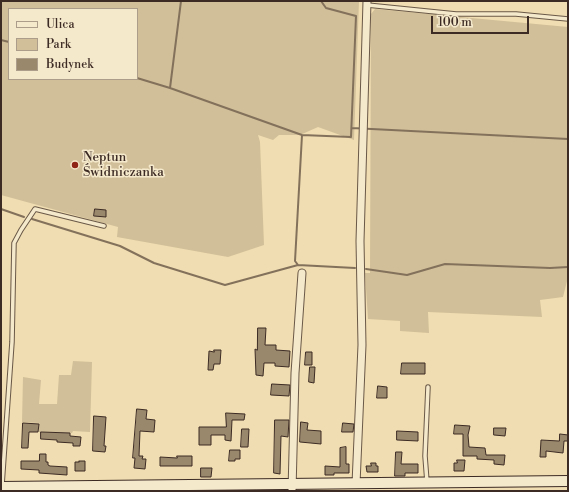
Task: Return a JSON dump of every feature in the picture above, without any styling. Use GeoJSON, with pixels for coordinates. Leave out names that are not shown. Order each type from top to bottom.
{"type":"FeatureCollection","features":[{"type":"Feature","properties":{"kind":"street"},"geometry":{"type":"LineString","coordinates":[[356,484],[362,345],[360,264],[367,3]]}},
{"type":"Feature","properties":{"kind":"street"},"geometry":{"type":"LineString","coordinates":[[292,488],[295,372],[302,273]]}},
{"type":"Feature","properties":{"kind":"street"},"geometry":{"type":"LineString","coordinates":[[2,487],[292,488],[341,487],[356,484],[568,481]]}},
{"type":"Feature","properties":{"kind":"lane"},"geometry":{"type":"LineString","coordinates":[[367,3],[456,14],[516,14],[568,19]]}},
{"type":"Feature","properties":{"kind":"lane"},"geometry":{"type":"LineString","coordinates":[[2,487],[12,342],[14,243],[35,209],[104,226]]}},
{"type":"Feature","properties":{"kind":"lane"},"geometry":{"type":"LineString","coordinates":[[427,483],[425,456],[428,387]]}},
{"type":"Feature","properties":{"kind":"green space"},"geometry":{"type":"Polygon","coordinates":[[[1,1],[359,1],[354,140],[318,127],[300,135],[279,135],[273,140],[258,135],[260,142],[264,245],[228,257],[117,237],[118,227],[1,195],[1,1]]]}},
{"type":"Feature","properties":{"kind":"green space"},"geometry":{"type":"Polygon","coordinates":[[[375,9],[568,27],[568,277],[563,297],[540,300],[542,317],[428,312],[429,333],[400,331],[400,321],[368,319],[365,273],[370,273],[371,14],[375,9]]]}},
{"type":"Feature","properties":{"kind":"green space"},"geometry":{"type":"Polygon","coordinates":[[[73,361],[92,362],[90,432],[39,432],[39,423],[22,422],[23,377],[41,380],[39,404],[57,404],[59,375],[71,375],[73,361]]]}},
{"type":"Feature","properties":{"kind":"building"},"geometry":{"type":"Polygon","coordinates":[[[95,209],[106,210],[106,217],[94,216],[95,209]]]}},
{"type":"Feature","properties":{"kind":"building"},"geometry":{"type":"Polygon","coordinates":[[[258,328],[266,328],[265,345],[276,345],[276,350],[290,351],[289,367],[275,366],[275,363],[264,363],[263,376],[256,375],[255,349],[257,350],[258,328]]]}},
{"type":"Feature","properties":{"kind":"building"},"geometry":{"type":"Polygon","coordinates":[[[214,350],[221,350],[220,364],[214,364],[213,370],[208,370],[209,351],[214,352],[214,350]]]}},
{"type":"Feature","properties":{"kind":"building"},"geometry":{"type":"Polygon","coordinates":[[[306,352],[312,352],[312,365],[305,365],[306,352]]]}},
{"type":"Feature","properties":{"kind":"building"},"geometry":{"type":"Polygon","coordinates":[[[402,363],[425,363],[425,374],[401,374],[402,363]]]}},
{"type":"Feature","properties":{"kind":"building"},"geometry":{"type":"Polygon","coordinates":[[[310,367],[315,367],[314,383],[309,382],[310,367]]]}},
{"type":"Feature","properties":{"kind":"building"},"geometry":{"type":"Polygon","coordinates":[[[272,384],[290,385],[289,396],[271,395],[272,384]]]}},
{"type":"Feature","properties":{"kind":"building"},"geometry":{"type":"Polygon","coordinates":[[[378,386],[387,387],[387,398],[377,398],[378,386]]]}},
{"type":"Feature","properties":{"kind":"building"},"geometry":{"type":"Polygon","coordinates":[[[137,409],[147,410],[146,419],[155,420],[154,432],[140,431],[139,456],[143,456],[142,459],[146,459],[145,469],[134,468],[135,458],[133,458],[137,409]]]}},
{"type":"Feature","properties":{"kind":"building"},"geometry":{"type":"Polygon","coordinates":[[[226,413],[245,414],[244,420],[232,420],[231,441],[225,440],[225,435],[211,435],[211,445],[199,445],[199,427],[226,427],[226,413]]]}},
{"type":"Feature","properties":{"kind":"building"},"geometry":{"type":"Polygon","coordinates":[[[94,416],[106,417],[105,452],[93,451],[94,416]]]}},
{"type":"Feature","properties":{"kind":"building"},"geometry":{"type":"Polygon","coordinates":[[[275,420],[289,420],[288,437],[281,436],[280,474],[274,473],[275,420]]]}},
{"type":"Feature","properties":{"kind":"building"},"geometry":{"type":"Polygon","coordinates":[[[301,422],[308,423],[307,430],[321,431],[321,444],[300,442],[301,422]]]}},
{"type":"Feature","properties":{"kind":"building"},"geometry":{"type":"Polygon","coordinates":[[[23,423],[39,424],[38,432],[29,432],[28,448],[22,448],[23,423]]]}},
{"type":"Feature","properties":{"kind":"building"},"geometry":{"type":"Polygon","coordinates":[[[343,423],[354,424],[353,432],[342,432],[343,423]]]}},
{"type":"Feature","properties":{"kind":"building"},"geometry":{"type":"Polygon","coordinates":[[[455,425],[470,426],[468,435],[469,447],[485,448],[486,455],[505,455],[504,465],[494,464],[494,460],[477,459],[477,456],[463,456],[463,434],[454,434],[455,425]]]}},
{"type":"Feature","properties":{"kind":"building"},"geometry":{"type":"Polygon","coordinates":[[[494,428],[506,428],[505,436],[494,435],[494,428]]]}},
{"type":"Feature","properties":{"kind":"building"},"geometry":{"type":"Polygon","coordinates":[[[242,429],[249,429],[248,447],[241,447],[242,429]]]}},
{"type":"Feature","properties":{"kind":"building"},"geometry":{"type":"Polygon","coordinates":[[[397,431],[418,432],[418,441],[397,440],[397,431]]]}},
{"type":"Feature","properties":{"kind":"building"},"geometry":{"type":"Polygon","coordinates":[[[41,432],[70,433],[70,436],[81,437],[80,446],[73,446],[73,443],[57,442],[57,440],[41,439],[41,432]]]}},
{"type":"Feature","properties":{"kind":"building"},"geometry":{"type":"Polygon","coordinates":[[[560,434],[568,435],[568,441],[564,441],[563,453],[546,451],[546,457],[540,457],[541,440],[559,441],[560,434]]]}},
{"type":"Feature","properties":{"kind":"building"},"geometry":{"type":"Polygon","coordinates":[[[346,447],[346,464],[349,464],[349,473],[334,473],[334,475],[325,475],[325,466],[340,467],[340,448],[346,447]]]}},
{"type":"Feature","properties":{"kind":"building"},"geometry":{"type":"Polygon","coordinates":[[[230,450],[240,450],[240,459],[229,461],[230,450]]]}},
{"type":"Feature","properties":{"kind":"building"},"geometry":{"type":"Polygon","coordinates":[[[396,452],[402,452],[401,464],[418,464],[418,473],[405,473],[405,476],[395,476],[396,452]]]}},
{"type":"Feature","properties":{"kind":"building"},"geometry":{"type":"Polygon","coordinates":[[[40,454],[46,454],[46,462],[48,462],[48,465],[50,466],[67,467],[67,475],[39,473],[39,470],[21,469],[21,461],[39,461],[40,454]]]}},
{"type":"Feature","properties":{"kind":"building"},"geometry":{"type":"Polygon","coordinates":[[[177,456],[192,456],[192,466],[160,466],[160,457],[177,458],[177,456]]]}},
{"type":"Feature","properties":{"kind":"building"},"geometry":{"type":"Polygon","coordinates":[[[457,460],[465,460],[464,471],[454,471],[454,463],[457,463],[457,460]]]}},
{"type":"Feature","properties":{"kind":"building"},"geometry":{"type":"Polygon","coordinates":[[[85,461],[85,471],[75,471],[75,462],[85,461]]]}},
{"type":"Feature","properties":{"kind":"building"},"geometry":{"type":"Polygon","coordinates":[[[371,463],[376,463],[376,466],[378,466],[378,472],[367,472],[366,466],[371,466],[371,463]]]}},
{"type":"Feature","properties":{"kind":"building"},"geometry":{"type":"Polygon","coordinates":[[[201,468],[212,468],[211,477],[201,477],[201,468]]]}},
{"type":"Feature","properties":{"kind":"waterway"},"geometry":{"type":"LineString","coordinates":[[170,88],[181,1]]}},
{"type":"Feature","properties":{"kind":"waterway"},"geometry":{"type":"LineString","coordinates":[[138,78],[170,88],[302,135],[351,137],[356,16],[326,8],[321,1]]}},
{"type":"Feature","properties":{"kind":"waterway"},"geometry":{"type":"LineString","coordinates":[[1,40],[8,42]]}},
{"type":"Feature","properties":{"kind":"waterway"},"geometry":{"type":"LineString","coordinates":[[352,128],[568,139]]}},
{"type":"Feature","properties":{"kind":"waterway"},"geometry":{"type":"LineString","coordinates":[[32,219],[120,246],[154,263],[225,285],[298,265],[295,261],[302,135]]}},
{"type":"Feature","properties":{"kind":"waterway"},"geometry":{"type":"LineString","coordinates":[[1,209],[24,217]]}},
{"type":"Feature","properties":{"kind":"waterway"},"geometry":{"type":"LineString","coordinates":[[366,269],[407,275],[445,264],[550,268],[568,267]]}},
{"type":"Feature","properties":{"kind":"waterway"},"geometry":{"type":"LineString","coordinates":[[298,265],[355,268]]}},
{"type":"Feature","properties":{"kind":"place","name":"Neptun Świdniczanka"},"geometry":{"type":"Point","coordinates":[75,165]}}]}
